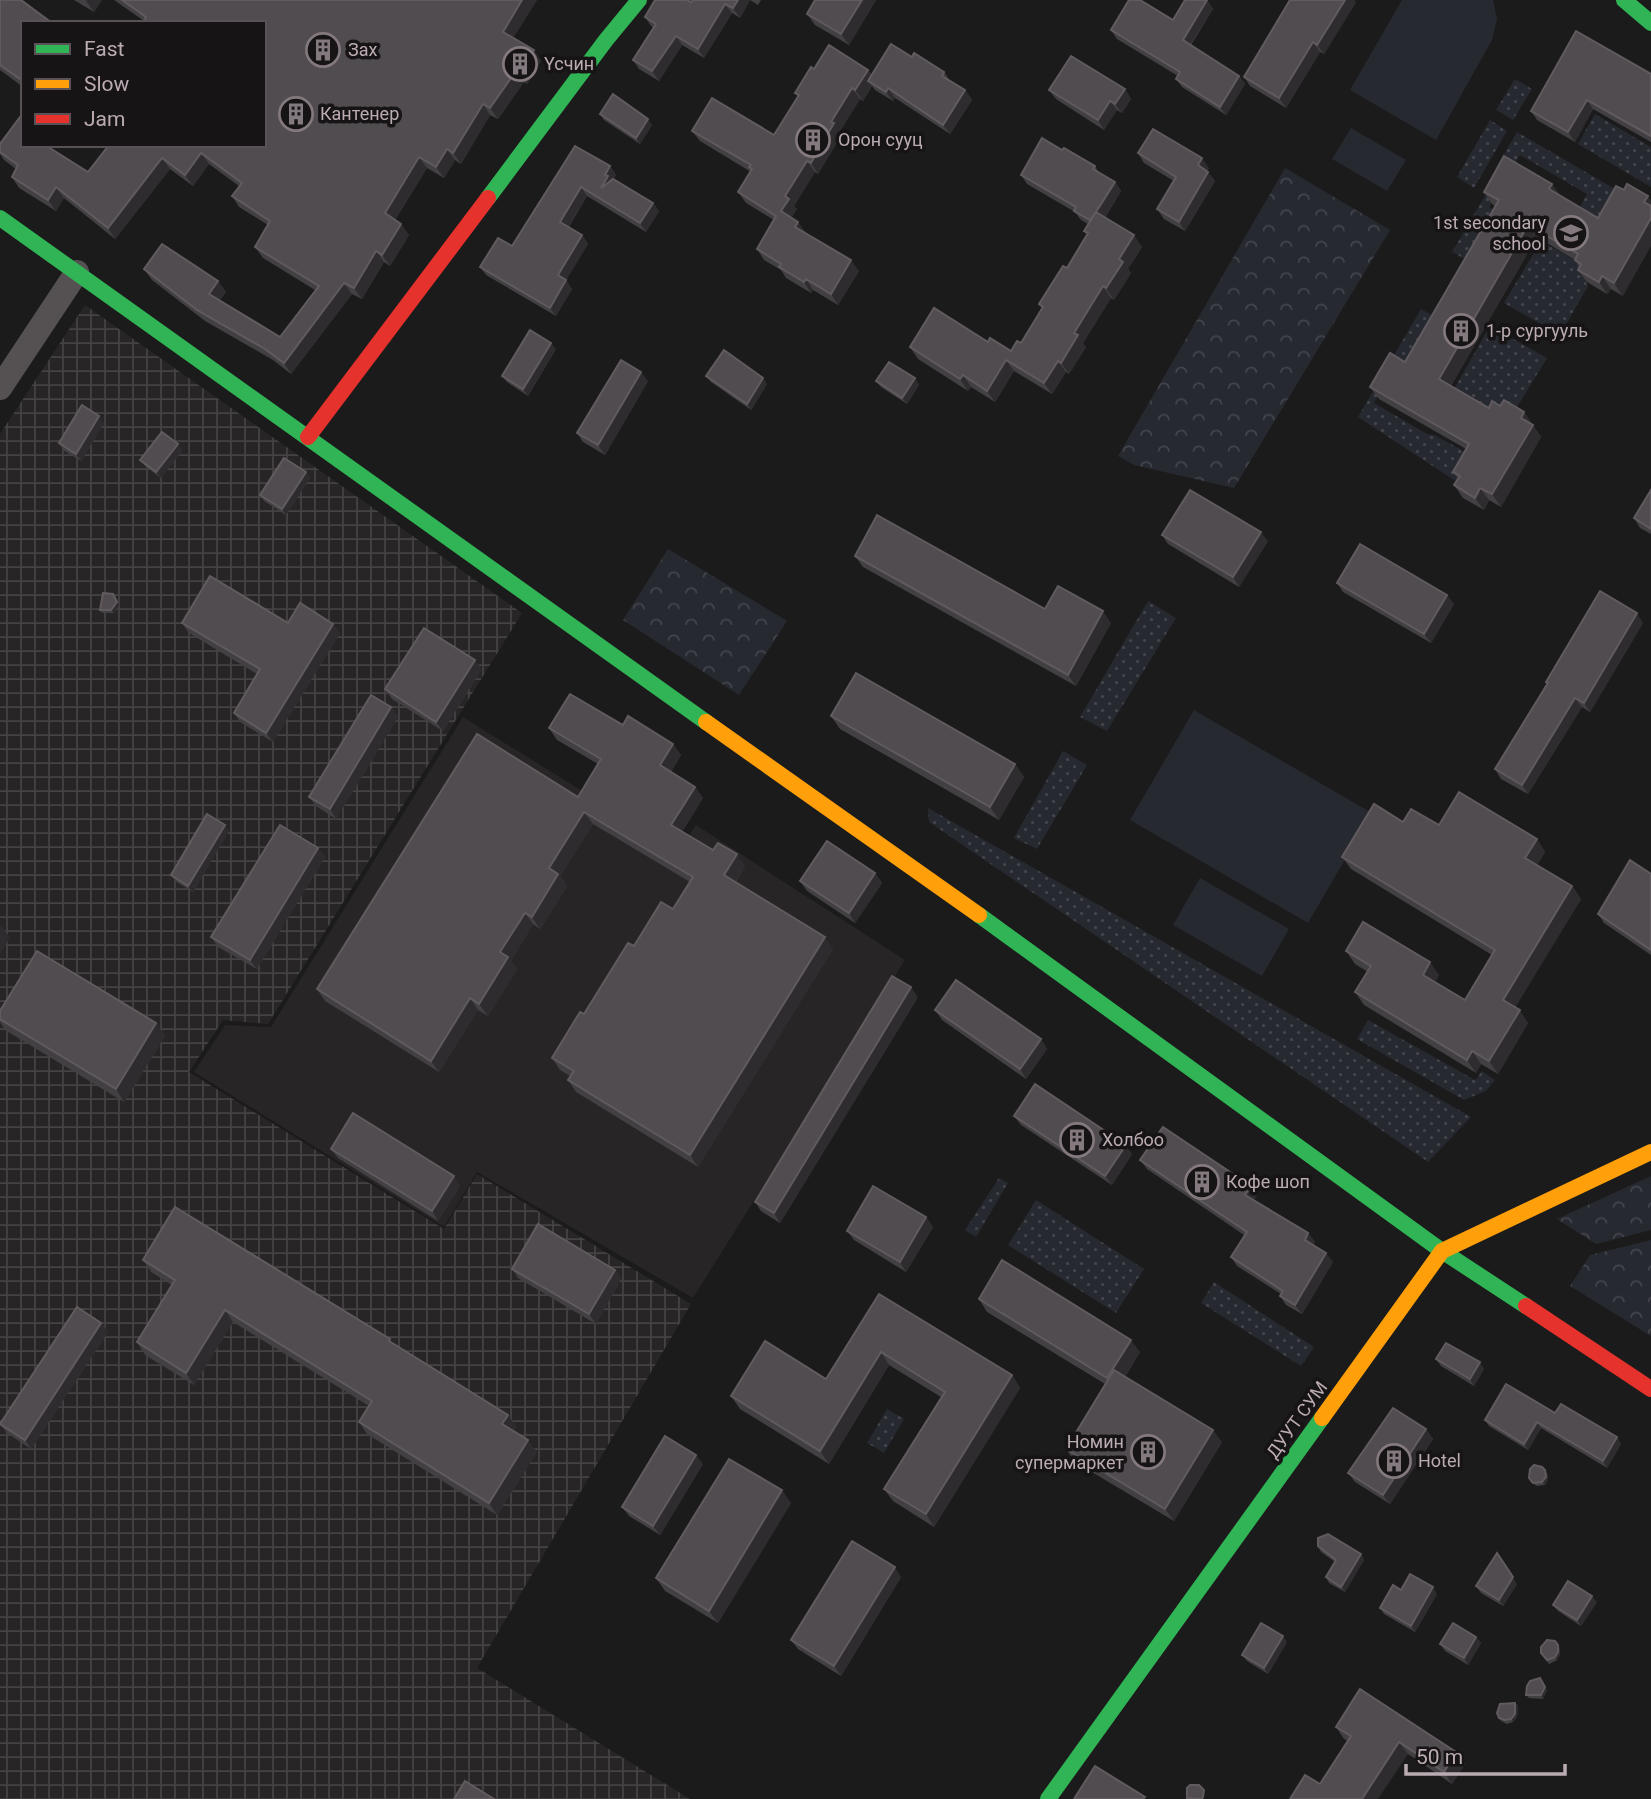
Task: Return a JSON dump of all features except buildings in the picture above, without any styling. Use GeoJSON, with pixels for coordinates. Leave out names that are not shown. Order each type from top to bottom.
{"type":"FeatureCollection","features":[{"type":"Feature","properties":{"kind":"street"},"geometry":{"type":"LineString","coordinates":[[308,437],[606,40],[639,0]]}},
{"type":"Feature","properties":{"kind":"street"},"geometry":{"type":"LineString","coordinates":[[1624,0],[1651,23]]}},
{"type":"Feature","properties":{"kind":"street"},"geometry":{"type":"LineString","coordinates":[[0,218],[541,606],[984,918],[1442,1251],[1651,1389]]}},
{"type":"Feature","properties":{"kind":"street"},"geometry":{"type":"LineString","coordinates":[[0,388],[77,272]]}},
{"type":"Feature","properties":{"kind":"street","name":"ДУУТ СУМ"},"geometry":{"type":"LineString","coordinates":[[1048,1799],[1442,1251],[1651,1152]]}},
{"type":"Feature","properties":{"kind":"shaded area"},"geometry":{"type":"Polygon","coordinates":[[[85,305],[522,613],[268,1024],[223,1020],[189,1072],[444,1229],[477,1174],[691,1304],[477,1668],[690,1799],[0,1799],[0,434],[85,305]]]}},
{"type":"Feature","properties":{"kind":"shaded area"},"geometry":{"type":"Polygon","coordinates":[[[463,717],[679,851],[696,825],[905,960],[693,1298],[477,1172],[444,1227],[194,1072],[225,1025],[271,1027],[463,717]]]}},
{"type":"Feature","properties":{"kind":"green space"},"geometry":{"type":"Polygon","coordinates":[[[1402,0],[1493,0],[1497,19],[1492,40],[1436,140],[1350,90],[1402,0]]]}},
{"type":"Feature","properties":{"kind":"green space"},"geometry":{"type":"Polygon","coordinates":[[[1515,79],[1532,89],[1513,120],[1496,110],[1515,79]]]}},
{"type":"Feature","properties":{"kind":"green space"},"geometry":{"type":"Polygon","coordinates":[[[1595,114],[1651,147],[1651,187],[1578,144],[1595,114]]]}},
{"type":"Feature","properties":{"kind":"green space"},"geometry":{"type":"Polygon","coordinates":[[[1490,120],[1507,131],[1474,188],[1457,177],[1490,120]]]}},
{"type":"Feature","properties":{"kind":"green space"},"geometry":{"type":"Polygon","coordinates":[[[1351,128],[1406,160],[1387,191],[1332,159],[1351,128]]]}},
{"type":"Feature","properties":{"kind":"green space"},"geometry":{"type":"Polygon","coordinates":[[[1517,132],[1625,195],[1608,225],[1579,209],[1587,194],[1520,155],[1489,207],[1500,214],[1472,263],[1452,252],[1502,167],[1498,165],[1517,132]]]}},
{"type":"Feature","properties":{"kind":"green space"},"geometry":{"type":"Polygon","coordinates":[[[1285,168],[1390,230],[1234,488],[1134,465],[1118,456],[1285,168]]]}},
{"type":"Feature","properties":{"kind":"green space"},"geometry":{"type":"Polygon","coordinates":[[[1541,241],[1585,266],[1588,277],[1588,286],[1560,335],[1504,303],[1541,241]]]}},
{"type":"Feature","properties":{"kind":"green space"},"geometry":{"type":"Polygon","coordinates":[[[1421,309],[1441,320],[1413,367],[1400,358],[1374,403],[1427,434],[1434,435],[1475,457],[1460,484],[1358,417],[1421,309]]]}},
{"type":"Feature","properties":{"kind":"green space"},"geometry":{"type":"Polygon","coordinates":[[[1490,326],[1547,358],[1514,412],[1497,415],[1454,389],[1490,326]]]}},
{"type":"Feature","properties":{"kind":"green space"},"geometry":{"type":"Polygon","coordinates":[[[668,549],[787,621],[739,695],[623,620],[668,549]]]}},
{"type":"Feature","properties":{"kind":"green space"},"geometry":{"type":"Polygon","coordinates":[[[1148,601],[1176,618],[1107,731],[1080,717],[1148,601]]]}},
{"type":"Feature","properties":{"kind":"green space"},"geometry":{"type":"Polygon","coordinates":[[[1194,710],[1372,813],[1308,923],[1130,820],[1194,710]]]}},
{"type":"Feature","properties":{"kind":"green space"},"geometry":{"type":"Polygon","coordinates":[[[1063,751],[1087,765],[1037,849],[1014,838],[1063,751]]]}},
{"type":"Feature","properties":{"kind":"green space"},"geometry":{"type":"Polygon","coordinates":[[[928,808],[1471,1117],[1428,1162],[929,822],[928,808]]]}},
{"type":"Feature","properties":{"kind":"green space"},"geometry":{"type":"Polygon","coordinates":[[[1200,878],[1289,929],[1262,976],[1173,925],[1200,878]]]}},
{"type":"Feature","properties":{"kind":"green space"},"geometry":{"type":"Polygon","coordinates":[[[1368,1020],[1475,1080],[1482,1071],[1495,1080],[1486,1091],[1464,1100],[1357,1039],[1368,1020]]]}},
{"type":"Feature","properties":{"kind":"green space"},"geometry":{"type":"Polygon","coordinates":[[[1651,1176],[1651,1230],[1596,1244],[1557,1219],[1651,1176]]]}},
{"type":"Feature","properties":{"kind":"green space"},"geometry":{"type":"Polygon","coordinates":[[[999,1178],[1008,1183],[976,1237],[965,1230],[999,1178]]]}},
{"type":"Feature","properties":{"kind":"green space"},"geometry":{"type":"Polygon","coordinates":[[[1036,1200],[1144,1269],[1116,1313],[1008,1245],[1036,1200]]]}},
{"type":"Feature","properties":{"kind":"green space"},"geometry":{"type":"Polygon","coordinates":[[[1651,1240],[1651,1336],[1570,1286],[1590,1255],[1651,1240]]]}},
{"type":"Feature","properties":{"kind":"green space"},"geometry":{"type":"Polygon","coordinates":[[[1214,1282],[1314,1347],[1301,1366],[1201,1303],[1214,1282]]]}},
{"type":"Feature","properties":{"kind":"green space"},"geometry":{"type":"Polygon","coordinates":[[[887,1409],[904,1419],[884,1453],[867,1443],[887,1409]]]}},
{"type":"Feature","properties":{"kind":"traffic: fast"},"geometry":{"type":"LineString","coordinates":[[488,198],[639,0]]}},
{"type":"Feature","properties":{"kind":"traffic: fast"},"geometry":{"type":"LineString","coordinates":[[1624,0],[1651,23]]}},
{"type":"Feature","properties":{"kind":"traffic: fast"},"geometry":{"type":"LineString","coordinates":[[0,218],[706,722]]}},
{"type":"Feature","properties":{"kind":"traffic: fast"},"geometry":{"type":"LineString","coordinates":[[979,915],[1442,1251],[1526,1306]]}},
{"type":"Feature","properties":{"kind":"traffic: fast"},"geometry":{"type":"LineString","coordinates":[[1048,1799],[1322,1418]]}},
{"type":"Feature","properties":{"kind":"traffic: slow"},"geometry":{"type":"LineString","coordinates":[[706,722],[979,915]]}},
{"type":"Feature","properties":{"kind":"traffic: slow"},"geometry":{"type":"LineString","coordinates":[[1322,1418],[1442,1251],[1651,1152]]}},
{"type":"Feature","properties":{"kind":"traffic: jam"},"geometry":{"type":"LineString","coordinates":[[308,437],[488,198]]}},
{"type":"Feature","properties":{"kind":"traffic: jam"},"geometry":{"type":"LineString","coordinates":[[1526,1306],[1651,1389]]}},
{"type":"Feature","properties":{"kind":"place","name":"Зах"},"geometry":{"type":"Point","coordinates":[323,50]}},
{"type":"Feature","properties":{"kind":"place","name":"Үсчин"},"geometry":{"type":"Point","coordinates":[520,64]}},
{"type":"Feature","properties":{"kind":"place","name":"Кантенер"},"geometry":{"type":"Point","coordinates":[296,114]}},
{"type":"Feature","properties":{"kind":"place","name":"Орон сууц"},"geometry":{"type":"Point","coordinates":[813,140]}},
{"type":"Feature","properties":{"kind":"place","name":"1st secondary school"},"geometry":{"type":"Point","coordinates":[1571,233]}},
{"type":"Feature","properties":{"kind":"place","name":"1-р сургууль"},"geometry":{"type":"Point","coordinates":[1461,331]}},
{"type":"Feature","properties":{"kind":"place","name":"Холбоо"},"geometry":{"type":"Point","coordinates":[1077,1140]}},
{"type":"Feature","properties":{"kind":"place","name":"Кофе шоп"},"geometry":{"type":"Point","coordinates":[1202,1182]}},
{"type":"Feature","properties":{"kind":"place","name":"Номин супермаркет"},"geometry":{"type":"Point","coordinates":[1148,1452]}},
{"type":"Feature","properties":{"kind":"place","name":"Hotel"},"geometry":{"type":"Point","coordinates":[1394,1461]}}]}
